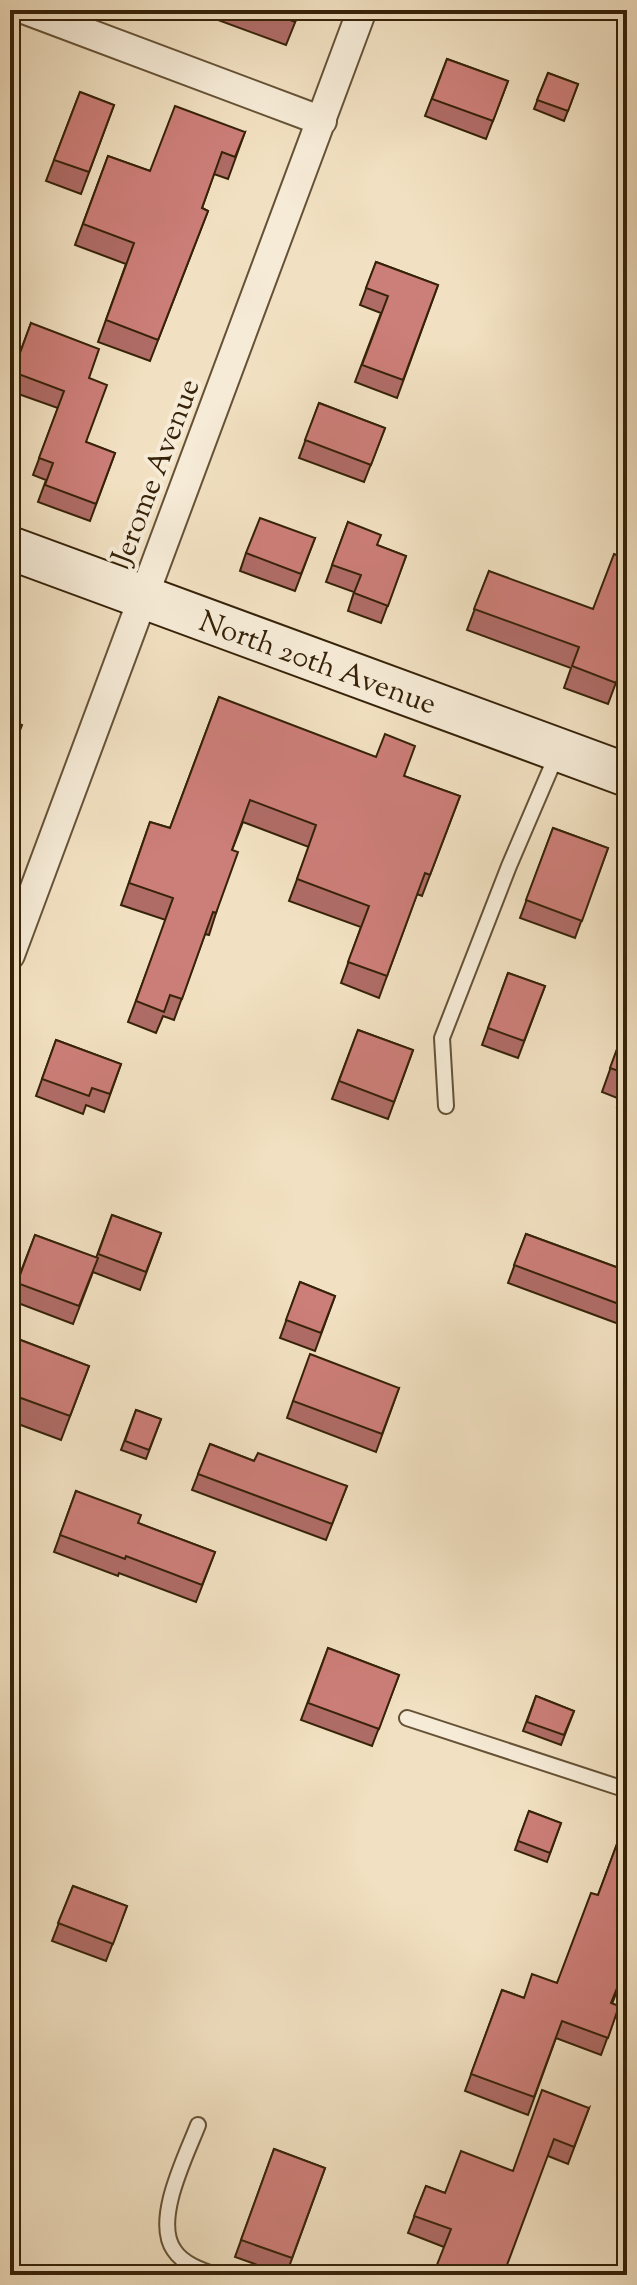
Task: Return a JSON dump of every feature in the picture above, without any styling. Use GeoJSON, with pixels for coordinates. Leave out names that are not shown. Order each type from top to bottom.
{"type":"FeatureCollection","features":[{"type":"Feature","properties":{"kind":"street"},"geometry":{"type":"LineString","coordinates":[[26,10],[322,121]]}},
{"type":"Feature","properties":{"kind":"street","name":"Jerome Avenue"},"geometry":{"type":"LineString","coordinates":[[10,955],[362,10]]}},
{"type":"Feature","properties":{"kind":"street","name":"North 20th Avenue"},"geometry":{"type":"LineString","coordinates":[[10,548],[627,775]]}},
{"type":"Feature","properties":{"kind":"lane"},"geometry":{"type":"LineString","coordinates":[[446,1106],[442,1038],[509,866],[559,750]]}},
{"type":"Feature","properties":{"kind":"lane"},"geometry":{"type":"LineString","coordinates":[[407,1718],[627,1790]]}},
{"type":"Feature","properties":{"kind":"lane"},"geometry":{"type":"LineString","coordinates":[[198,2125],[168,2206],[167,2234],[173,2249],[184,2261],[216,2275]]}},
{"type":"Feature","properties":{"kind":"building"},"geometry":{"type":"Polygon","coordinates":[[[264,10],[299,10],[295,22],[264,10]]]}},
{"type":"Feature","properties":{"kind":"building"},"geometry":{"type":"Polygon","coordinates":[[[447,59],[508,81],[493,121],[432,99],[447,59]]]}},
{"type":"Feature","properties":{"kind":"building"},"geometry":{"type":"Polygon","coordinates":[[[548,73],[578,84],[568,111],[537,100],[548,73]]]}},
{"type":"Feature","properties":{"kind":"building"},"geometry":{"type":"Polygon","coordinates":[[[80,92],[114,105],[89,172],[54,160],[80,92]]]}},
{"type":"Feature","properties":{"kind":"building"},"geometry":{"type":"Polygon","coordinates":[[[175,106],[245,132],[235,157],[222,152],[202,208],[208,211],[158,340],[106,320],[134,243],[83,224],[108,156],[150,171],[175,106]]]}},
{"type":"Feature","properties":{"kind":"building"},"geometry":{"type":"Polygon","coordinates":[[[376,262],[438,285],[403,380],[362,365],[388,296],[366,288],[376,262]]]}},
{"type":"Feature","properties":{"kind":"building"},"geometry":{"type":"Polygon","coordinates":[[[31,323],[99,349],[89,378],[107,385],[86,442],[115,453],[96,504],[45,485],[53,463],[39,458],[64,391],[13,372],[31,323]]]}},
{"type":"Feature","properties":{"kind":"building"},"geometry":{"type":"Polygon","coordinates":[[[319,403],[385,428],[371,465],[305,440],[319,403]]]}},
{"type":"Feature","properties":{"kind":"building"},"geometry":{"type":"Polygon","coordinates":[[[260,518],[315,538],[301,574],[246,553],[260,518]]]}},
{"type":"Feature","properties":{"kind":"building"},"geometry":{"type":"Polygon","coordinates":[[[348,522],[381,535],[377,545],[406,556],[388,606],[354,593],[361,575],[332,565],[348,522]]]}},
{"type":"Feature","properties":{"kind":"building"},"geometry":{"type":"Polygon","coordinates":[[[614,554],[627,559],[627,653],[616,683],[572,666],[579,647],[474,609],[489,571],[593,609],[614,554]]]}},
{"type":"Feature","properties":{"kind":"building"},"geometry":{"type":"Polygon","coordinates":[[[219,697],[376,757],[385,734],[415,746],[404,776],[460,796],[430,875],[425,873],[387,976],[348,962],[369,906],[297,879],[316,825],[250,800],[232,850],[238,852],[182,999],[170,995],[164,1012],[136,1001],[173,898],[129,883],[150,822],[170,828],[219,697]]]}},
{"type":"Feature","properties":{"kind":"building"},"geometry":{"type":"Polygon","coordinates":[[[10,720],[22,725],[11,753],[10,753],[10,720]]]}},
{"type":"Feature","properties":{"kind":"building"},"geometry":{"type":"Polygon","coordinates":[[[553,828],[608,848],[582,921],[526,900],[553,828]]]}},
{"type":"Feature","properties":{"kind":"building"},"geometry":{"type":"Polygon","coordinates":[[[508,973],[545,986],[524,1041],[488,1028],[508,973]]]}},
{"type":"Feature","properties":{"kind":"building"},"geometry":{"type":"Polygon","coordinates":[[[627,1022],[627,1074],[610,1068],[627,1022]]]}},
{"type":"Feature","properties":{"kind":"building"},"geometry":{"type":"Polygon","coordinates":[[[358,1030],[413,1050],[394,1102],[339,1081],[358,1030]]]}},
{"type":"Feature","properties":{"kind":"building"},"geometry":{"type":"Polygon","coordinates":[[[56,1040],[121,1064],[110,1094],[92,1088],[89,1096],[42,1079],[56,1040]]]}},
{"type":"Feature","properties":{"kind":"building"},"geometry":{"type":"Polygon","coordinates":[[[112,1215],[161,1233],[146,1272],[98,1254],[112,1215]]]}},
{"type":"Feature","properties":{"kind":"building"},"geometry":{"type":"Polygon","coordinates":[[[526,1234],[627,1271],[627,1307],[514,1265],[526,1234]]]}},
{"type":"Feature","properties":{"kind":"building"},"geometry":{"type":"Polygon","coordinates":[[[35,1235],[98,1258],[79,1306],[17,1283],[35,1235]]]}},
{"type":"Feature","properties":{"kind":"building"},"geometry":{"type":"Polygon","coordinates":[[[300,1282],[335,1296],[321,1333],[286,1320],[300,1282]]]}},
{"type":"Feature","properties":{"kind":"building"},"geometry":{"type":"Polygon","coordinates":[[[10,1336],[89,1366],[70,1416],[10,1394],[10,1336]]]}},
{"type":"Feature","properties":{"kind":"building"},"geometry":{"type":"Polygon","coordinates":[[[310,1354],[399,1388],[382,1434],[293,1401],[310,1354]]]}},
{"type":"Feature","properties":{"kind":"building"},"geometry":{"type":"Polygon","coordinates":[[[136,1410],[161,1419],[149,1450],[125,1441],[136,1410]]]}},
{"type":"Feature","properties":{"kind":"building"},"geometry":{"type":"Polygon","coordinates":[[[210,1444],[254,1461],[258,1453],[347,1486],[332,1524],[198,1474],[210,1444]]]}},
{"type":"Feature","properties":{"kind":"building"},"geometry":{"type":"Polygon","coordinates":[[[76,1491],[141,1515],[138,1523],[215,1552],[202,1585],[60,1535],[76,1491]]]}},
{"type":"Feature","properties":{"kind":"building"},"geometry":{"type":"Polygon","coordinates":[[[328,1648],[399,1675],[379,1729],[308,1703],[328,1648]]]}},
{"type":"Feature","properties":{"kind":"building"},"geometry":{"type":"Polygon","coordinates":[[[536,1696],[574,1711],[564,1735],[527,1722],[536,1696]]]}},
{"type":"Feature","properties":{"kind":"building"},"geometry":{"type":"Polygon","coordinates":[[[529,1811],[561,1823],[550,1853],[518,1841],[529,1811]]]}},
{"type":"Feature","properties":{"kind":"building"},"geometry":{"type":"Polygon","coordinates":[[[627,1817],[627,1964],[611,2003],[619,2006],[608,2038],[562,2021],[534,2097],[471,2074],[502,1990],[524,1998],[532,1974],[557,1983],[591,1893],[598,1895],[627,1817]]]}},
{"type":"Feature","properties":{"kind":"building"},"geometry":{"type":"Polygon","coordinates":[[[73,1886],[127,1906],[113,1944],[58,1923],[73,1886]]]}},
{"type":"Feature","properties":{"kind":"building"},"geometry":{"type":"Polygon","coordinates":[[[542,2090],[589,2108],[574,2147],[554,2139],[504,2273],[509,2275],[433,2275],[451,2229],[414,2216],[426,2186],[445,2193],[461,2151],[513,2171],[542,2090]]]}},
{"type":"Feature","properties":{"kind":"building"},"geometry":{"type":"Polygon","coordinates":[[[274,2149],[325,2168],[292,2258],[241,2240],[274,2149]]]}}]}
